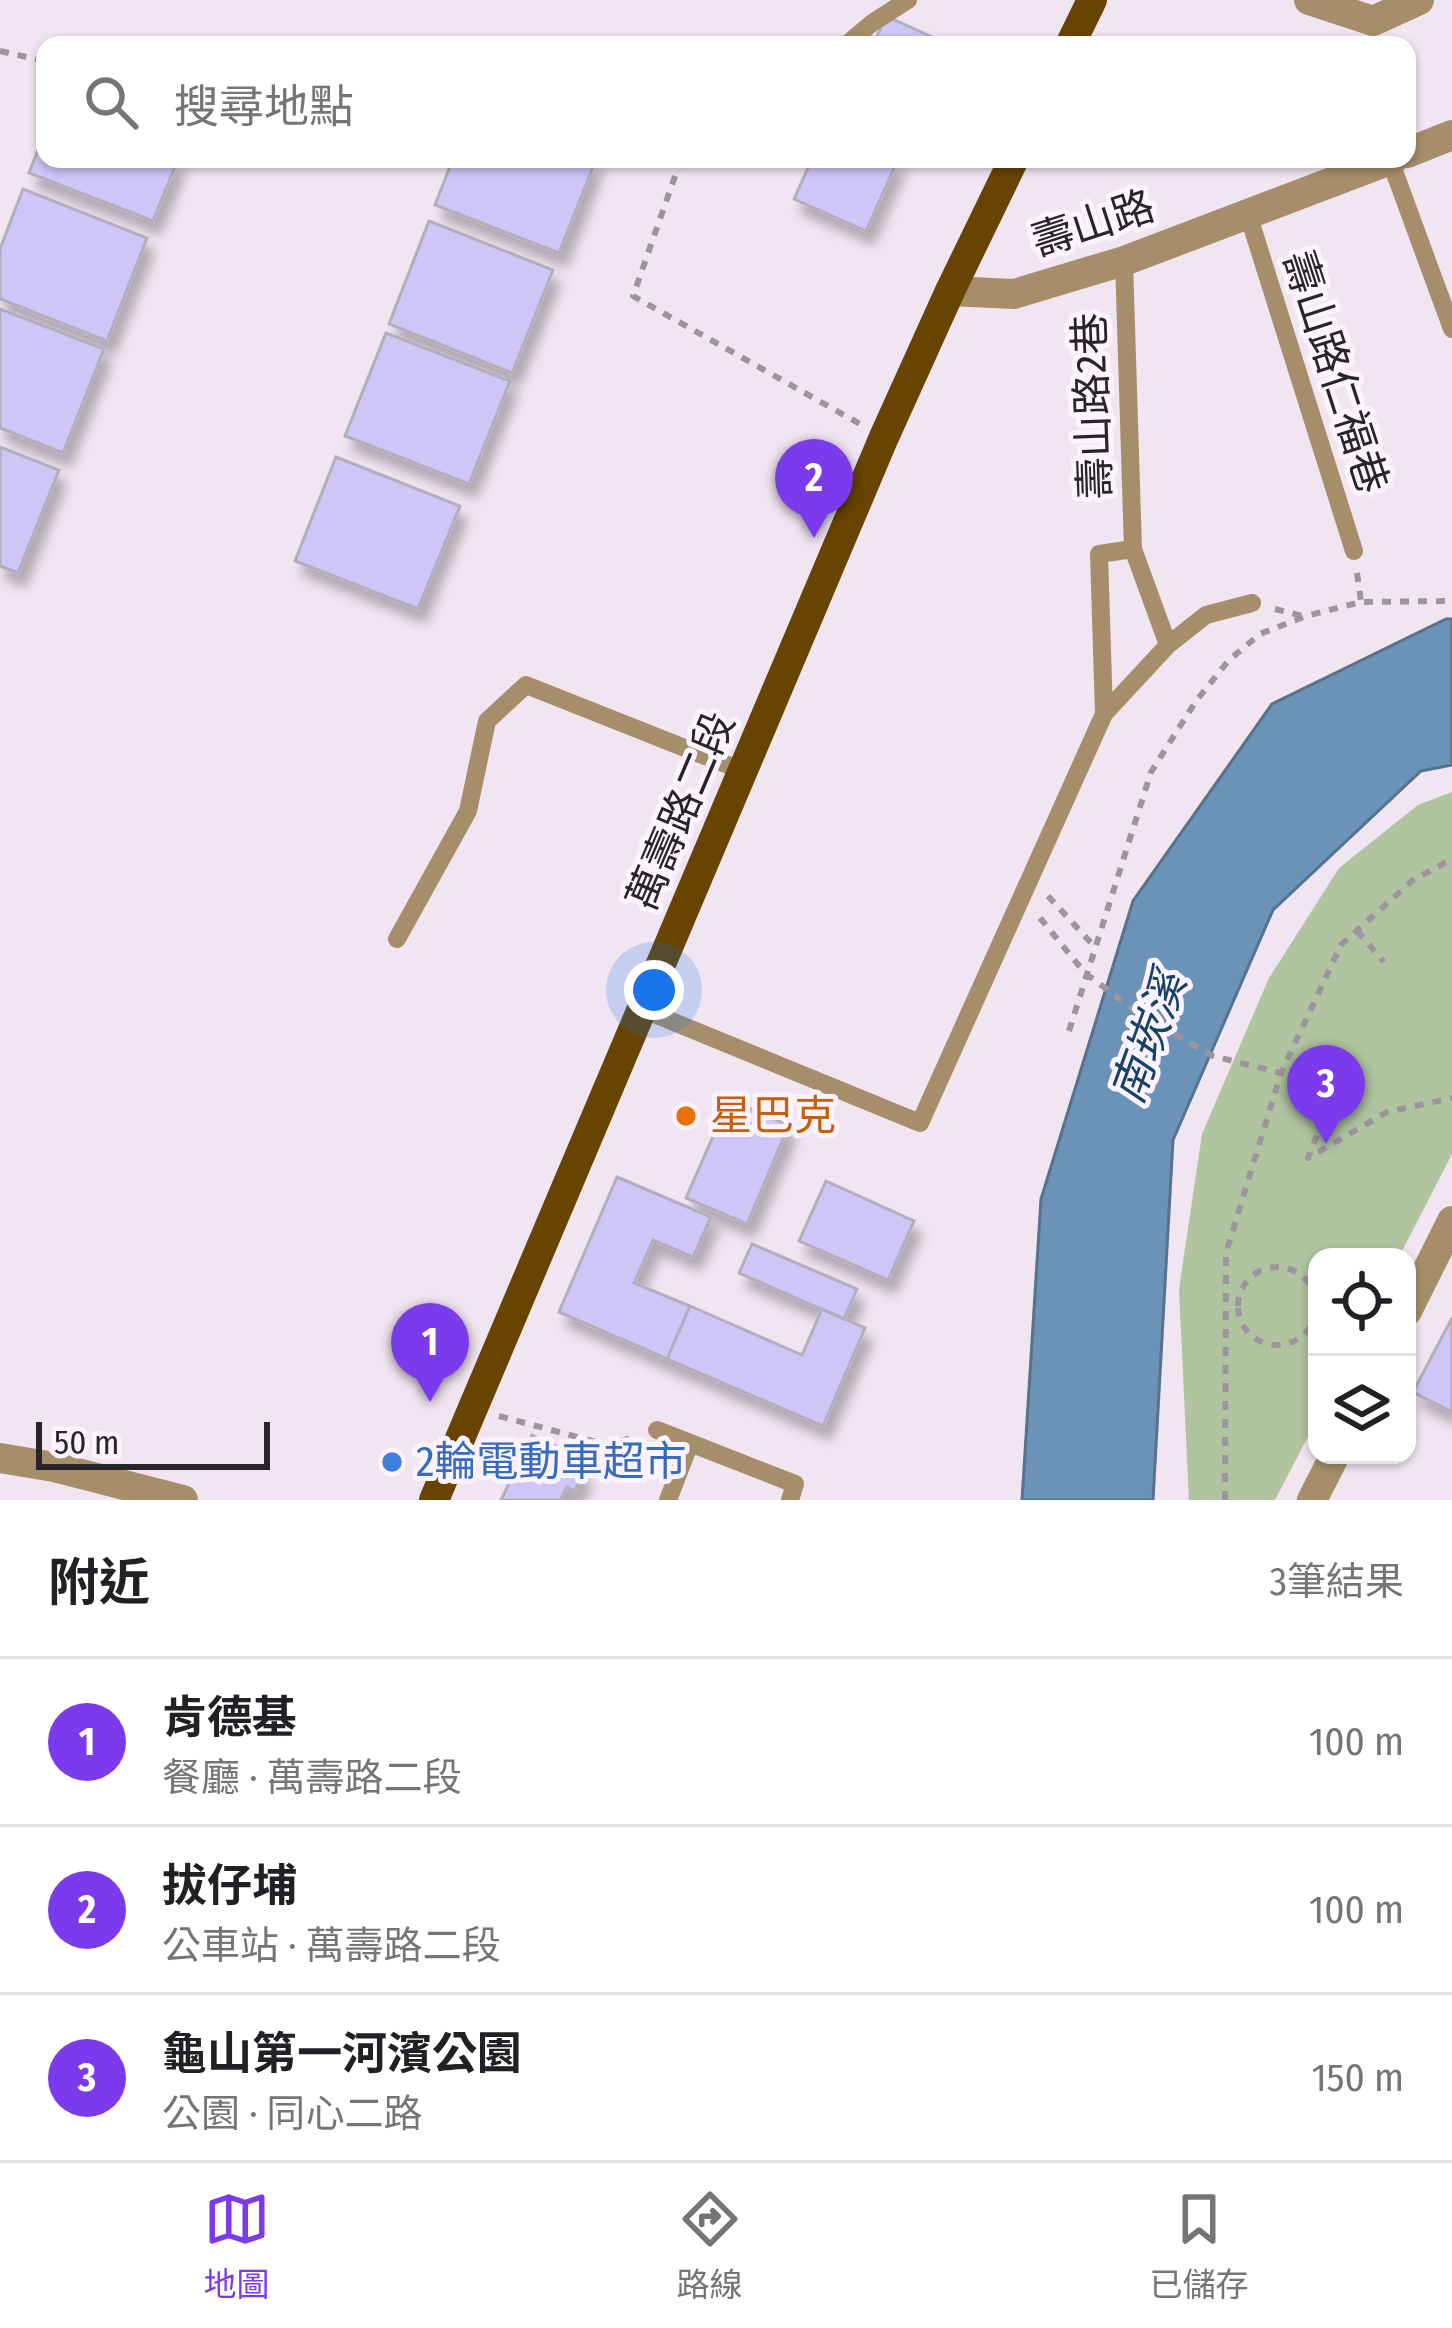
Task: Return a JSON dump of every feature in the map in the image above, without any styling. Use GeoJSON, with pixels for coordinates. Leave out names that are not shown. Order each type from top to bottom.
{"type":"FeatureCollection","features":[{"type":"Feature","properties":{"kind":"main road"},"geometry":{"type":"LineString","coordinates":[[1074,36],[1092,0]]}},
{"type":"Feature","properties":{"kind":"main road","name":"萬壽路二段"},"geometry":{"type":"LineString","coordinates":[[434,1500],[884,437],[1011,168]]}},
{"type":"Feature","properties":{"kind":"street"},"geometry":{"type":"LineString","coordinates":[[1309,0],[1373,21],[1419,0]]}},
{"type":"Feature","properties":{"kind":"street"},"geometry":{"type":"LineString","coordinates":[[1416,149],[1452,135]]}},
{"type":"Feature","properties":{"kind":"street","name":"壽山路"},"geometry":{"type":"LineString","coordinates":[[950,291],[1014,294],[1124,260],[1370,168]]}},
{"type":"Feature","properties":{"kind":"street"},"geometry":{"type":"LineString","coordinates":[[1416,1293],[1452,1221]]}},
{"type":"Feature","properties":{"kind":"street"},"geometry":{"type":"LineString","coordinates":[[0,1458],[54,1467],[166,1498]]}},
{"type":"Feature","properties":{"kind":"street"},"geometry":{"type":"LineString","coordinates":[[1312,1500],[1330,1464]]}},
{"type":"Feature","properties":{"kind":"lane"},"geometry":{"type":"LineString","coordinates":[[857,36],[908,0]]}},
{"type":"Feature","properties":{"kind":"lane"},"geometry":{"type":"LineString","coordinates":[[1394,168],[1452,329]]}},
{"type":"Feature","properties":{"kind":"lane","name":"壽山路仁福巷"},"geometry":{"type":"LineString","coordinates":[[1248,214],[1354,551]]}},
{"type":"Feature","properties":{"kind":"lane","name":"壽山路2巷"},"geometry":{"type":"LineString","coordinates":[[1124,260],[1133,549],[1168,645]]}},
{"type":"Feature","properties":{"kind":"lane"},"geometry":{"type":"LineString","coordinates":[[1104,714],[1099,554],[1133,549]]}},
{"type":"Feature","properties":{"kind":"lane"},"geometry":{"type":"LineString","coordinates":[[643,1009],[920,1123],[1032,892],[1104,714],[1168,645],[1206,615],[1252,603]]}},
{"type":"Feature","properties":{"kind":"lane"},"geometry":{"type":"LineString","coordinates":[[397,939],[468,811],[487,722],[526,686],[743,770]]}},
{"type":"Feature","properties":{"kind":"lane"},"geometry":{"type":"LineString","coordinates":[[657,1430],[792,1492]]}},
{"type":"Feature","properties":{"kind":"lane"},"geometry":{"type":"LineString","coordinates":[[668,1500],[690,1443]]}},
{"type":"Feature","properties":{"kind":"path"},"geometry":{"type":"LineString","coordinates":[[0,51],[36,59]]}},
{"type":"Feature","properties":{"kind":"path"},"geometry":{"type":"LineString","coordinates":[[678,168],[633,296],[884,437]]}},
{"type":"Feature","properties":{"kind":"path"},"geometry":{"type":"LineString","coordinates":[[1069,1031],[1150,772],[1229,660],[1260,634],[1306,616],[1361,602],[1452,602]]}},
{"type":"Feature","properties":{"kind":"path"},"geometry":{"type":"LineString","coordinates":[[1252,603],[1306,616]]}},
{"type":"Feature","properties":{"kind":"path"},"geometry":{"type":"LineString","coordinates":[[1225,1500],[1226,1253],[1281,1073],[1341,945],[1413,880],[1452,859]]}},
{"type":"Feature","properties":{"kind":"path"},"geometry":{"type":"LineString","coordinates":[[1032,892],[1094,946]]}},
{"type":"Feature","properties":{"kind":"path"},"geometry":{"type":"LineString","coordinates":[[1032,892],[1085,973],[1142,1015],[1214,1056],[1281,1073],[1344,1066],[1308,1158],[1387,1112],[1452,1098]]}},
{"type":"Feature","properties":{"kind":"path"},"geometry":{"type":"LineString","coordinates":[[1357,931],[1384,962]]}},
{"type":"Feature","properties":{"kind":"path"},"geometry":{"type":"LineString","coordinates":[[1308,1283],[1293,1269],[1267,1268],[1245,1282],[1238,1307],[1240,1320],[1257,1340],[1281,1345],[1308,1329]]}},
{"type":"Feature","properties":{"kind":"path"},"geometry":{"type":"LineString","coordinates":[[1226,1329],[1240,1320]]}},
{"type":"Feature","properties":{"kind":"path"},"geometry":{"type":"LineString","coordinates":[[473,1409],[607,1445],[657,1430]]}},
{"type":"Feature","properties":{"kind":"green space"},"geometry":{"type":"Polygon","coordinates":[[[1452,792],[1452,1154],[1404,1248],[1308,1248],[1308,1436],[1275,1500],[1189,1500],[1179,1289],[1202,1134],[1269,978],[1339,868],[1418,805],[1452,792]]]}},
{"type":"Feature","properties":{"kind":"water","name":"南崁溪"},"geometry":{"type":"Polygon","coordinates":[[[1452,619],[1452,765],[1421,771],[1273,910],[1173,1140],[1153,1500],[1022,1500],[1041,1199],[1133,901],[1272,704],[1452,619]]]}},
{"type":"Feature","properties":{"kind":"building"},"geometry":{"type":"Polygon","coordinates":[[[886,16],[930,36],[877,36],[886,16]]]}},
{"type":"Feature","properties":{"kind":"building"},"geometry":{"type":"Polygon","coordinates":[[[36,155],[36,168],[174,168],[153,221],[29,173],[36,155]]]}},
{"type":"Feature","properties":{"kind":"building"},"geometry":{"type":"Polygon","coordinates":[[[449,168],[592,168],[559,253],[435,205],[449,168]]]}},
{"type":"Feature","properties":{"kind":"building"},"geometry":{"type":"Polygon","coordinates":[[[808,168],[894,168],[866,231],[794,199],[808,168]]]}},
{"type":"Feature","properties":{"kind":"building"},"geometry":{"type":"Polygon","coordinates":[[[23,189],[147,238],[107,341],[0,299],[0,249],[23,189]]]}},
{"type":"Feature","properties":{"kind":"building"},"geometry":{"type":"Polygon","coordinates":[[[429,221],[553,270],[512,373],[389,324],[429,221]]]}},
{"type":"Feature","properties":{"kind":"building"},"geometry":{"type":"Polygon","coordinates":[[[0,309],[104,349],[63,453],[0,428],[0,309]]]}},
{"type":"Feature","properties":{"kind":"building"},"geometry":{"type":"Polygon","coordinates":[[[386,333],[510,381],[469,484],[345,436],[386,333]]]}},
{"type":"Feature","properties":{"kind":"building"},"geometry":{"type":"Polygon","coordinates":[[[0,447],[59,470],[18,573],[0,566],[0,447]]]}},
{"type":"Feature","properties":{"kind":"building"},"geometry":{"type":"Polygon","coordinates":[[[336,457],[460,506],[418,609],[295,561],[336,457]]]}},
{"type":"Feature","properties":{"kind":"building"},"geometry":{"type":"Polygon","coordinates":[[[729,1100],[789,1125],[747,1224],[686,1198],[729,1100]]]}},
{"type":"Feature","properties":{"kind":"building"},"geometry":{"type":"Polygon","coordinates":[[[617,1177],[711,1217],[693,1257],[653,1240],[634,1283],[690,1306],[667,1359],[559,1312],[617,1177]]]}},
{"type":"Feature","properties":{"kind":"building"},"geometry":{"type":"Polygon","coordinates":[[[826,1181],[914,1221],[888,1280],[799,1241],[826,1181]]]}},
{"type":"Feature","properties":{"kind":"building"},"geometry":{"type":"Polygon","coordinates":[[[752,1244],[857,1289],[844,1319],[739,1273],[752,1244]]]}},
{"type":"Feature","properties":{"kind":"building"},"geometry":{"type":"Polygon","coordinates":[[[690,1306],[802,1355],[822,1309],[865,1328],[823,1426],[667,1359],[690,1306]]]}},
{"type":"Feature","properties":{"kind":"building"},"geometry":{"type":"Polygon","coordinates":[[[1452,1318],[1452,1412],[1416,1394],[1452,1318]]]}},
{"type":"Feature","properties":{"kind":"building"},"geometry":{"type":"Polygon","coordinates":[[[532,1435],[580,1457],[573,1467],[584,1473],[575,1491],[567,1487],[560,1500],[501,1500],[532,1435]]]}},
{"type":"Feature","properties":{"kind":"place","name":"拔仔埔"},"geometry":{"type":"Point","coordinates":[814,538]}},
{"type":"Feature","properties":{"kind":"place","name":"星巴克"},"geometry":{"type":"Point","coordinates":[686,1116]}},
{"type":"Feature","properties":{"kind":"place","name":"龜山第一河濱公園"},"geometry":{"type":"Point","coordinates":[1326,1144]}},
{"type":"Feature","properties":{"kind":"place","name":"肯德基"},"geometry":{"type":"Point","coordinates":[430,1402]}},
{"type":"Feature","properties":{"kind":"place","name":"2輪電動車超市"},"geometry":{"type":"Point","coordinates":[392,1462]}}]}
